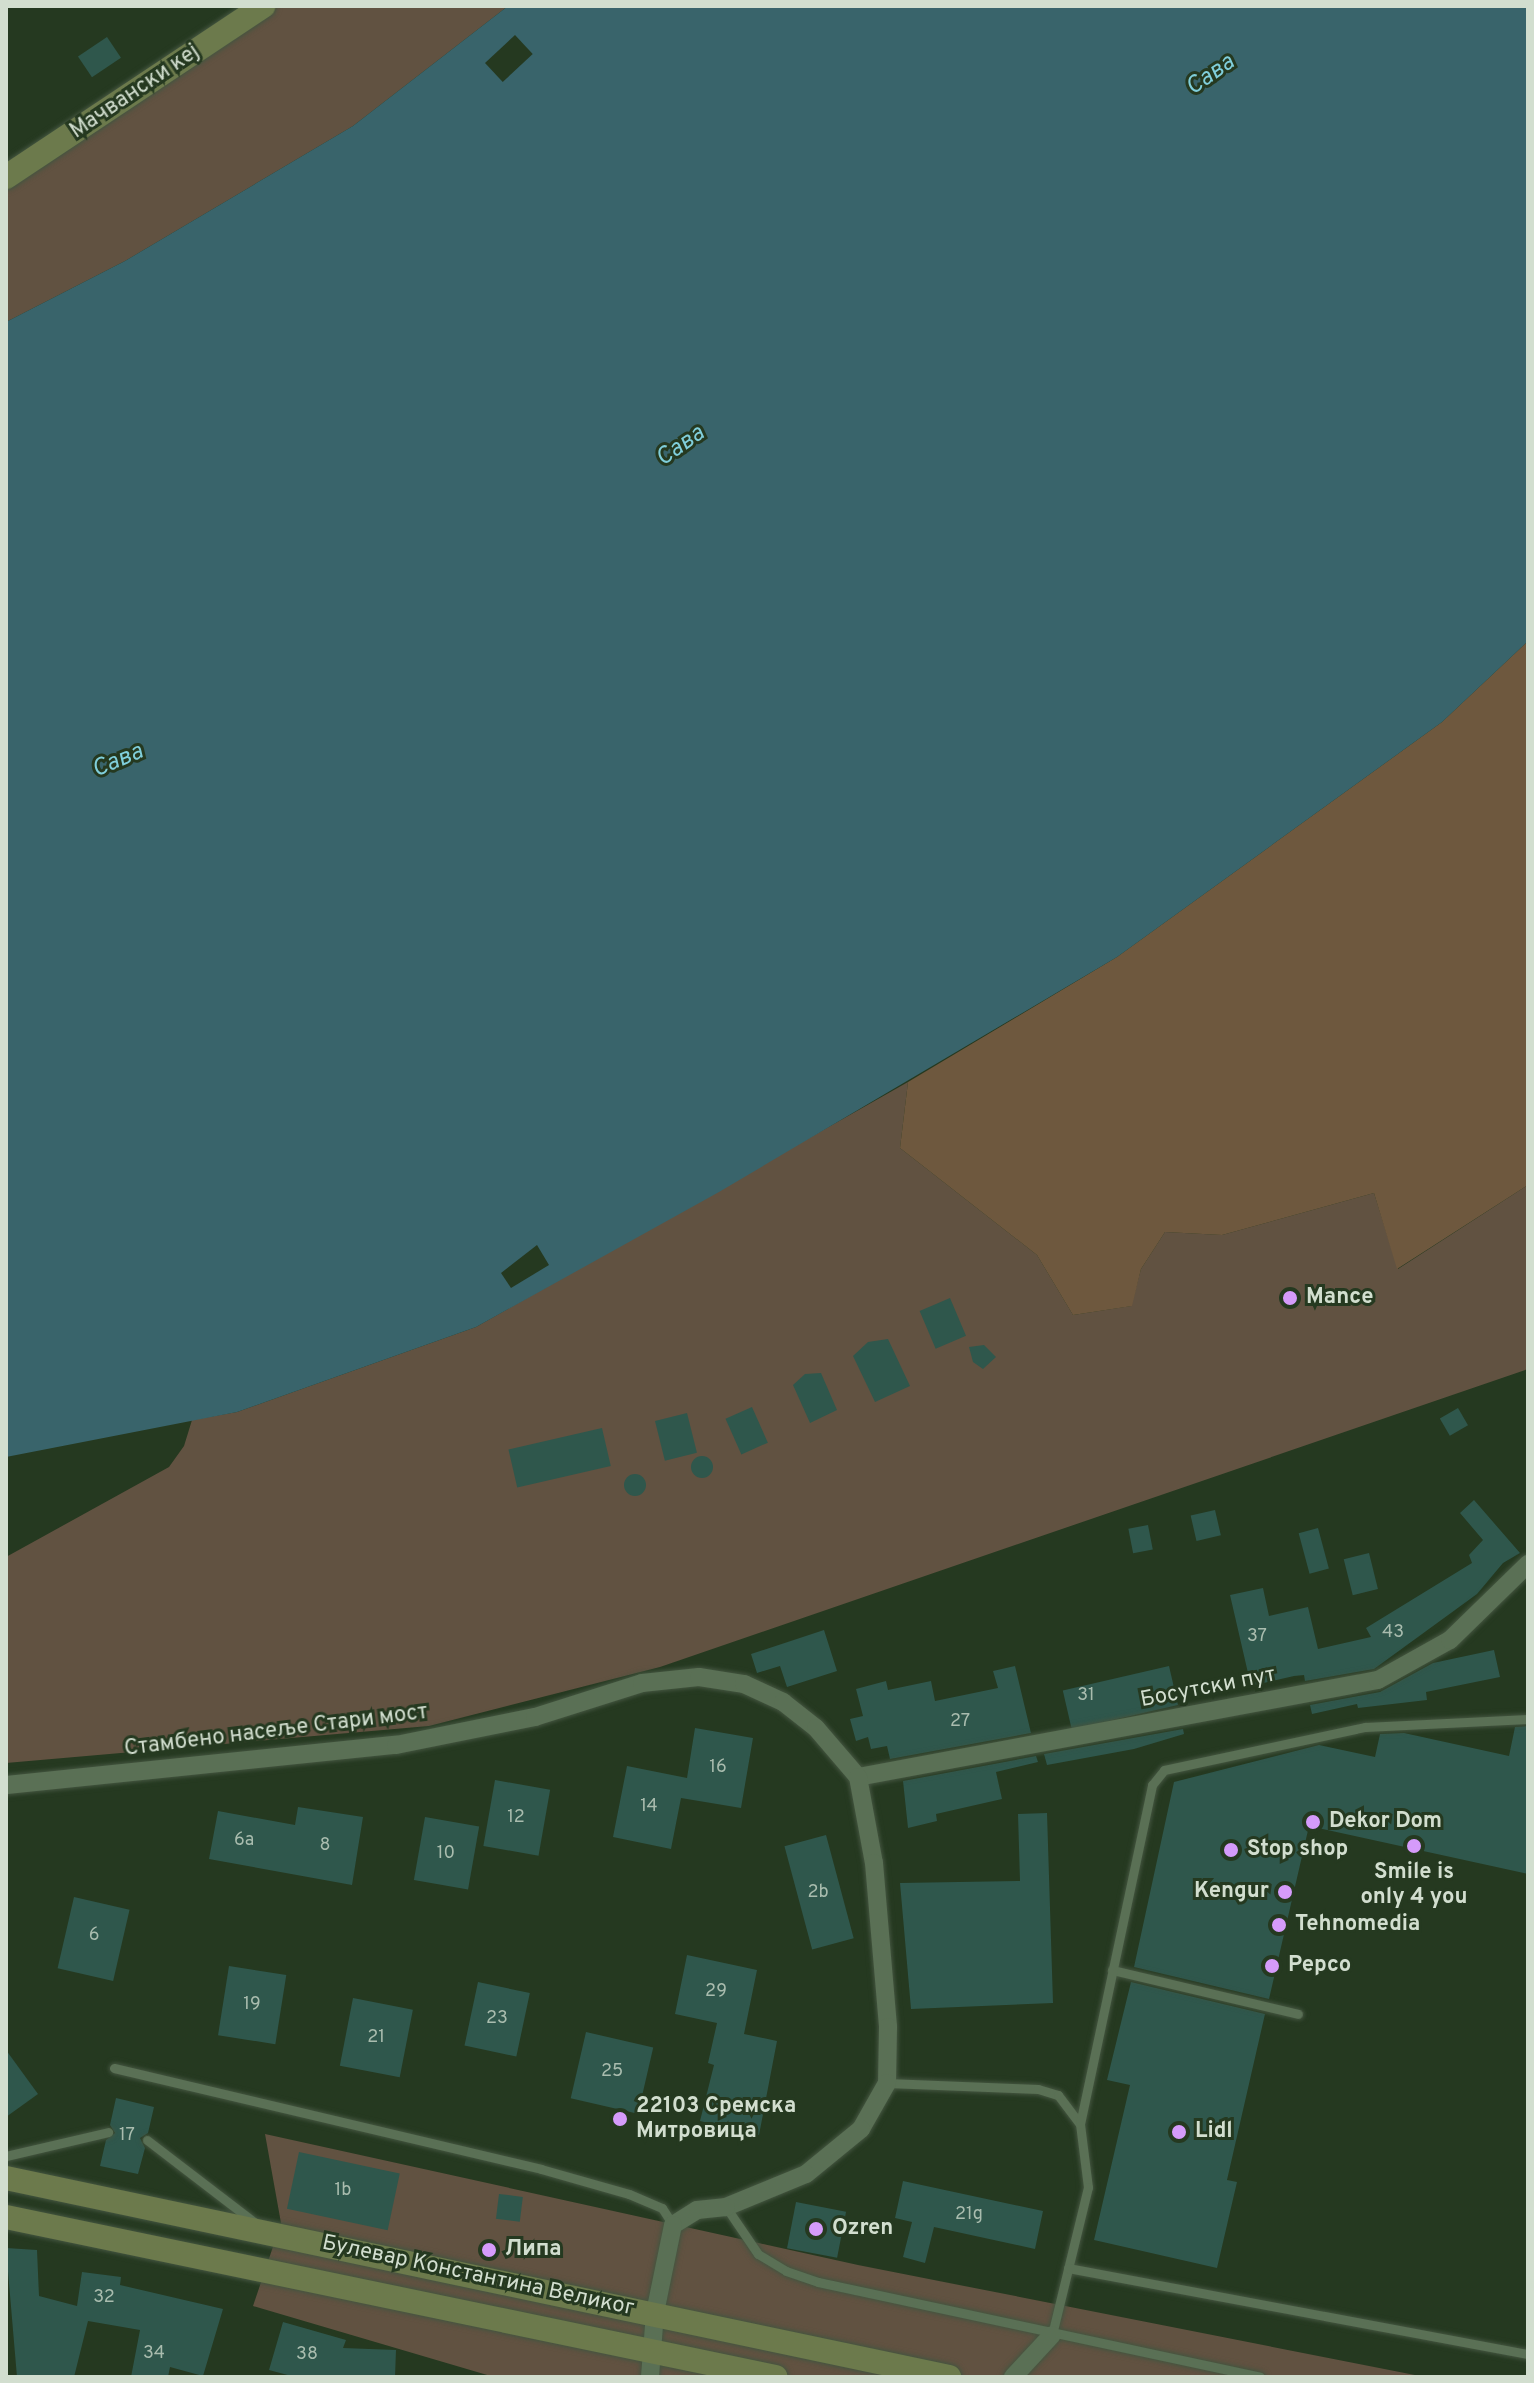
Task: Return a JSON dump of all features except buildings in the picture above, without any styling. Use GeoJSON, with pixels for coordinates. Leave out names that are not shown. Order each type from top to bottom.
{"type":"FeatureCollection","features":[{"type":"Feature","properties":{"kind":"main road","name":"Мачвански кеј"},"geometry":{"type":"LineString","coordinates":[[6,177],[263,6]]}},
{"type":"Feature","properties":{"kind":"main road","name":"Булевар Константина Великог"},"geometry":{"type":"LineString","coordinates":[[6,2178],[655,2313],[723,2333],[949,2377]]}},
{"type":"Feature","properties":{"kind":"main road","name":"Булевар Константина Великог"},"geometry":{"type":"LineString","coordinates":[[6,2217],[652,2365],[776,2377]]}},
{"type":"Feature","properties":{"kind":"street","name":"Босутски пут"},"geometry":{"type":"LineString","coordinates":[[858,1777],[1378,1680],[1450,1640],[1528,1564]]}},
{"type":"Feature","properties":{"kind":"street","name":"Стамбено насеље Стари мост"},"geometry":{"type":"LineString","coordinates":[[6,1785],[396,1745],[535,1717],[642,1683],[699,1677],[744,1684],[783,1702],[816,1728],[858,1777]]}},
{"type":"Feature","properties":{"kind":"street"},"geometry":{"type":"LineString","coordinates":[[652,2365],[655,2313],[673,2225],[697,2210],[726,2207],[806,2174],[832,2157],[861,2129],[887,2083],[888,2027],[874,1863],[858,1777]]}},
{"type":"Feature","properties":{"kind":"street"},"geometry":{"type":"LineString","coordinates":[[1013,2377],[1052,2335]]}},
{"type":"Feature","properties":{"kind":"lane"},"geometry":{"type":"LineString","coordinates":[[1052,2335],[1088,2187],[1080,2124],[1152,1785],[1164,1770],[1365,1727],[1528,1719]]}},
{"type":"Feature","properties":{"kind":"lane"},"geometry":{"type":"LineString","coordinates":[[1112,1970],[1298,2014]]}},
{"type":"Feature","properties":{"kind":"lane"},"geometry":{"type":"LineString","coordinates":[[114,2068],[541,2169],[629,2194],[662,2208],[673,2225]]}},
{"type":"Feature","properties":{"kind":"lane"},"geometry":{"type":"LineString","coordinates":[[887,2083],[1038,2089],[1058,2095],[1080,2124]]}},
{"type":"Feature","properties":{"kind":"lane"},"geometry":{"type":"LineString","coordinates":[[6,2156],[108,2132]]}},
{"type":"Feature","properties":{"kind":"lane"},"geometry":{"type":"LineString","coordinates":[[147,2140],[267,2231]]}},
{"type":"Feature","properties":{"kind":"lane"},"geometry":{"type":"LineString","coordinates":[[726,2207],[758,2254],[786,2271],[1052,2335],[1260,2377]]}},
{"type":"Feature","properties":{"kind":"lane"},"geometry":{"type":"LineString","coordinates":[[1068,2268],[1528,2354]]}},
{"type":"Feature","properties":{"kind":"shaded area"},"geometry":{"type":"Polygon","coordinates":[[[259,6],[508,6],[353,126],[125,261],[6,322],[6,179],[259,6]]]}},
{"type":"Feature","properties":{"kind":"shaded area"},"geometry":{"type":"Polygon","coordinates":[[[1528,641],[1528,1185],[1397,1269],[1374,1193],[1222,1235],[1165,1232],[1141,1269],[1132,1306],[1073,1315],[1037,1255],[900,1148],[908,1082],[1117,957],[1442,722],[1528,641]]]}},
{"type":"Feature","properties":{"kind":"shaded area"},"geometry":{"type":"Polygon","coordinates":[[[908,1082],[900,1148],[1037,1255],[1073,1315],[1131,1306],[1141,1269],[1165,1232],[1222,1235],[1374,1193],[1398,1269],[1528,1185],[1528,1369],[660,1667],[429,1726],[6,1763],[6,1557],[169,1467],[184,1446],[192,1420],[237,1412],[476,1327],[908,1082]]]}},
{"type":"Feature","properties":{"kind":"shaded area"},"geometry":{"type":"Polygon","coordinates":[[[265,2134],[858,2265],[1425,2377],[494,2377],[253,2306],[281,2223],[265,2134]]]}},
{"type":"Feature","properties":{"kind":"water","name":"Сава"},"geometry":{"type":"Polygon","coordinates":[[[508,6],[1528,6],[1528,641],[1442,722],[1117,957],[719,1192],[476,1327],[237,1412],[6,1457],[6,322],[125,261],[353,126],[508,6]]]}},
{"type":"Feature","properties":{"kind":"pier"},"geometry":{"type":"Polygon","coordinates":[[[515,35],[533,54],[503,82],[485,63],[515,35]]]}},
{"type":"Feature","properties":{"kind":"pier"},"geometry":{"type":"Polygon","coordinates":[[[537,1245],[549,1265],[511,1288],[501,1273],[537,1245]]]}},
{"type":"Feature","properties":{"kind":"place","name":"Mance"},"geometry":{"type":"Point","coordinates":[1290,1298]}},
{"type":"Feature","properties":{"kind":"place","name":"Dekor Dom"},"geometry":{"type":"Point","coordinates":[1313,1822]}},
{"type":"Feature","properties":{"kind":"place","name":"Smile is only 4 you"},"geometry":{"type":"Point","coordinates":[1414,1846]}},
{"type":"Feature","properties":{"kind":"place","name":"Stop shop"},"geometry":{"type":"Point","coordinates":[1231,1850]}},
{"type":"Feature","properties":{"kind":"place","name":"Kengur"},"geometry":{"type":"Point","coordinates":[1285,1892]}},
{"type":"Feature","properties":{"kind":"place","name":"Tehnomedia"},"geometry":{"type":"Point","coordinates":[1279,1925]}},
{"type":"Feature","properties":{"kind":"place","name":"Pepco"},"geometry":{"type":"Point","coordinates":[1272,1966]}},
{"type":"Feature","properties":{"kind":"place","name":"22103 Сремска Митровица"},"geometry":{"type":"Point","coordinates":[620,2119]}},
{"type":"Feature","properties":{"kind":"place","name":"Lidl"},"geometry":{"type":"Point","coordinates":[1179,2132]}},
{"type":"Feature","properties":{"kind":"place","name":"Ozren"},"geometry":{"type":"Point","coordinates":[816,2229]}},
{"type":"Feature","properties":{"kind":"place","name":"Липа"},"geometry":{"type":"Point","coordinates":[489,2250]}}]}
